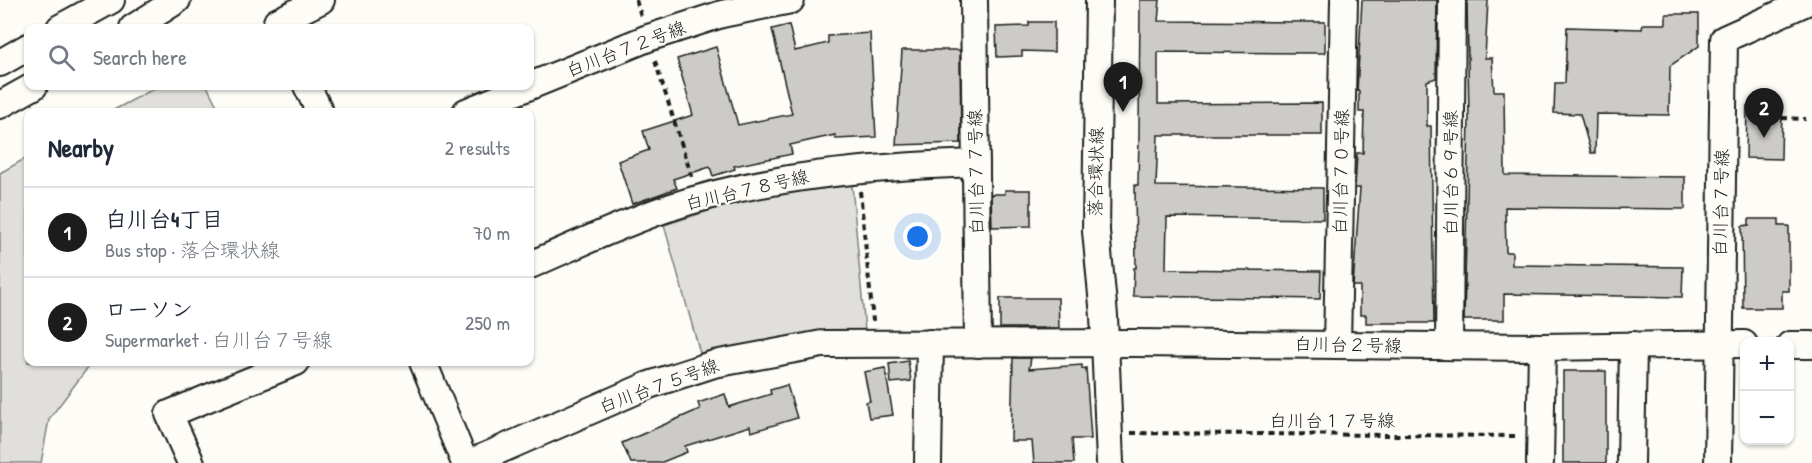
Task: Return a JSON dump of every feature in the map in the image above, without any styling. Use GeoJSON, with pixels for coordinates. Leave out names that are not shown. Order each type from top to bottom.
{"type":"FeatureCollection","features":[{"type":"Feature","properties":{"kind":"street"},"geometry":{"type":"LineString","coordinates":[[67,24],[111,0]]}},
{"type":"Feature","properties":{"kind":"street"},"geometry":{"type":"LineString","coordinates":[[139,24],[177,0]]}},
{"type":"Feature","properties":{"kind":"street","name":"白川台７２号線"},"geometry":{"type":"LineString","coordinates":[[534,84],[648,38],[722,14],[791,0]]}},
{"type":"Feature","properties":{"kind":"street","name":"白川台７７号線"},"geometry":{"type":"LineString","coordinates":[[974,0],[978,344]]}},
{"type":"Feature","properties":{"kind":"street","name":"落合環状線"},"geometry":{"type":"LineString","coordinates":[[1099,0],[1096,231],[1104,316],[1110,463]]}},
{"type":"Feature","properties":{"kind":"street","name":"白川台７０号線"},"geometry":{"type":"LineString","coordinates":[[1337,345],[1344,0]]}},
{"type":"Feature","properties":{"kind":"street","name":"白川台６９号線"},"geometry":{"type":"LineString","coordinates":[[1449,346],[1452,0]]}},
{"type":"Feature","properties":{"kind":"street","name":"白川台７号線"},"geometry":{"type":"LineString","coordinates":[[1718,463],[1724,39],[1811,0]]}},
{"type":"Feature","properties":{"kind":"street"},"geometry":{"type":"LineString","coordinates":[[278,24],[277,22],[315,3]]}},
{"type":"Feature","properties":{"kind":"street"},"geometry":{"type":"LineString","coordinates":[[0,63],[24,49]]}},
{"type":"Feature","properties":{"kind":"street"},"geometry":{"type":"LineString","coordinates":[[0,105],[27,90]]}},
{"type":"Feature","properties":{"kind":"street"},"geometry":{"type":"LineString","coordinates":[[309,90],[318,108]]}},
{"type":"Feature","properties":{"kind":"street","name":"白川台７２号線"},"geometry":{"type":"LineString","coordinates":[[476,108],[520,90]]}},
{"type":"Feature","properties":{"kind":"street","name":"白川台７８号線"},"geometry":{"type":"LineString","coordinates":[[534,263],[602,233],[699,199],[766,183],[858,169],[976,163]]}},
{"type":"Feature","properties":{"kind":"street"},"geometry":{"type":"LineString","coordinates":[[928,463],[930,343]]}},
{"type":"Feature","properties":{"kind":"street","name":"白川台７５号線"},"geometry":{"type":"LineString","coordinates":[[468,463],[649,385],[714,364],[822,344],[978,344]]}},
{"type":"Feature","properties":{"kind":"street","name":"白川台２号線"},"geometry":{"type":"LineString","coordinates":[[978,344],[1542,347],[1740,344]]}},
{"type":"Feature","properties":{"kind":"street"},"geometry":{"type":"LineString","coordinates":[[1631,463],[1633,345]]}},
{"type":"Feature","properties":{"kind":"street"},"geometry":{"type":"LineString","coordinates":[[1794,345],[1812,345]]}},
{"type":"Feature","properties":{"kind":"street"},"geometry":{"type":"LineString","coordinates":[[1540,463],[1542,347]]}},
{"type":"Feature","properties":{"kind":"street"},"geometry":{"type":"LineString","coordinates":[[191,463],[170,414],[286,366]]}},
{"type":"Feature","properties":{"kind":"street"},"geometry":{"type":"LineString","coordinates":[[425,366],[468,463]]}},
{"type":"Feature","properties":{"kind":"path"},"geometry":{"type":"LineString","coordinates":[[636,0],[699,199]]}},
{"type":"Feature","properties":{"kind":"path"},"geometry":{"type":"LineString","coordinates":[[1782,118],[1806,119]]}},
{"type":"Feature","properties":{"kind":"path"},"geometry":{"type":"LineString","coordinates":[[858,169],[875,343]]}},
{"type":"Feature","properties":{"kind":"path","name":"白川台１７号線"},"geometry":{"type":"LineString","coordinates":[[1123,433],[1541,436]]}},
{"type":"Feature","properties":{"kind":"shaded area"},"geometry":{"type":"Polygon","coordinates":[[[151,90],[209,90],[218,108],[118,108],[151,90]]]}},
{"type":"Feature","properties":{"kind":"shaded area"},"geometry":{"type":"Polygon","coordinates":[[[24,159],[24,366],[89,366],[49,419],[41,463],[0,463],[0,173],[24,159]]]}},
{"type":"Feature","properties":{"kind":"shaded area"},"geometry":{"type":"Polygon","coordinates":[[[852,185],[865,331],[818,331],[700,353],[664,225],[753,197],[852,185]]]}},
{"type":"Feature","properties":{"kind":"building"},"geometry":{"type":"Polygon","coordinates":[[[1140,0],[1160,0],[1158,21],[1325,22],[1325,53],[1158,52],[1158,104],[1322,103],[1322,135],[1158,135],[1156,186],[1323,188],[1323,219],[1167,217],[1166,269],[1321,271],[1320,299],[1133,296],[1134,268],[1136,268],[1135,185],[1138,185],[1140,0]]]}},
{"type":"Feature","properties":{"kind":"building"},"geometry":{"type":"Polygon","coordinates":[[[1362,0],[1437,0],[1436,78],[1427,81],[1427,126],[1431,126],[1434,323],[1366,323],[1366,315],[1360,315],[1360,286],[1353,286],[1360,188],[1355,188],[1357,153],[1363,153],[1364,112],[1359,112],[1359,91],[1357,91],[1362,0]]]}},
{"type":"Feature","properties":{"kind":"building"},"geometry":{"type":"Polygon","coordinates":[[[1467,0],[1488,0],[1485,58],[1492,58],[1494,91],[1504,91],[1505,175],[1685,177],[1685,209],[1505,207],[1506,252],[1512,252],[1512,265],[1683,267],[1682,297],[1504,294],[1504,320],[1464,320],[1469,120],[1467,0]]]}},
{"type":"Feature","properties":{"kind":"building"},"geometry":{"type":"Polygon","coordinates":[[[1666,14],[1699,14],[1699,46],[1670,66],[1669,115],[1596,114],[1595,153],[1591,153],[1580,114],[1554,113],[1555,83],[1565,83],[1567,27],[1642,29],[1643,24],[1666,24],[1666,14]]]}},
{"type":"Feature","properties":{"kind":"building"},"geometry":{"type":"Polygon","coordinates":[[[1029,22],[1054,22],[1054,52],[1022,51],[1022,56],[997,57],[996,27],[1029,26],[1029,22]]]}},
{"type":"Feature","properties":{"kind":"building"},"geometry":{"type":"Polygon","coordinates":[[[789,25],[795,51],[828,43],[828,36],[870,33],[876,137],[836,139],[835,135],[790,145],[792,154],[734,166],[735,169],[713,176],[710,167],[673,179],[677,188],[632,204],[618,161],[649,150],[643,131],[693,115],[677,59],[716,47],[738,125],[792,114],[772,29],[789,25]]]}},
{"type":"Feature","properties":{"kind":"building"},"geometry":{"type":"Polygon","coordinates":[[[902,50],[960,50],[961,143],[896,145],[902,50]]]}},
{"type":"Feature","properties":{"kind":"building"},"geometry":{"type":"Polygon","coordinates":[[[1747,106],[1782,106],[1781,159],[1746,158],[1747,106]]]}},
{"type":"Feature","properties":{"kind":"building"},"geometry":{"type":"Polygon","coordinates":[[[1005,190],[1031,190],[1031,226],[992,227],[991,194],[1005,194],[1005,190]]]}},
{"type":"Feature","properties":{"kind":"building"},"geometry":{"type":"Polygon","coordinates":[[[1749,219],[1779,219],[1779,226],[1789,226],[1789,291],[1782,291],[1782,308],[1743,308],[1742,226],[1749,225],[1749,219]]]}},
{"type":"Feature","properties":{"kind":"building"},"geometry":{"type":"Polygon","coordinates":[[[1000,298],[1058,298],[1059,328],[1000,328],[1000,298]]]}},
{"type":"Feature","properties":{"kind":"building"},"geometry":{"type":"Polygon","coordinates":[[[1013,358],[1031,358],[1029,369],[1082,365],[1082,369],[1086,368],[1091,439],[1072,439],[1074,463],[1034,463],[1032,441],[1011,441],[1013,358]]]}},
{"type":"Feature","properties":{"kind":"building"},"geometry":{"type":"Polygon","coordinates":[[[908,361],[911,381],[891,383],[889,364],[908,361]]]}},
{"type":"Feature","properties":{"kind":"building"},"geometry":{"type":"Polygon","coordinates":[[[885,368],[893,415],[869,418],[866,402],[870,401],[864,372],[885,368]]]}},
{"type":"Feature","properties":{"kind":"building"},"geometry":{"type":"Polygon","coordinates":[[[1563,371],[1606,371],[1606,463],[1563,463],[1563,371]]]}},
{"type":"Feature","properties":{"kind":"building"},"geometry":{"type":"Polygon","coordinates":[[[787,385],[797,418],[751,432],[750,426],[685,446],[687,452],[660,463],[631,463],[622,443],[700,409],[698,403],[725,394],[729,407],[771,394],[770,390],[787,385]]]}},
{"type":"Feature","properties":{"kind":"place","name":"白川台4丁目"},"geometry":{"type":"Point","coordinates":[1123,112]}},
{"type":"Feature","properties":{"kind":"place","name":"ローソン"},"geometry":{"type":"Point","coordinates":[1764,138]}}]}
